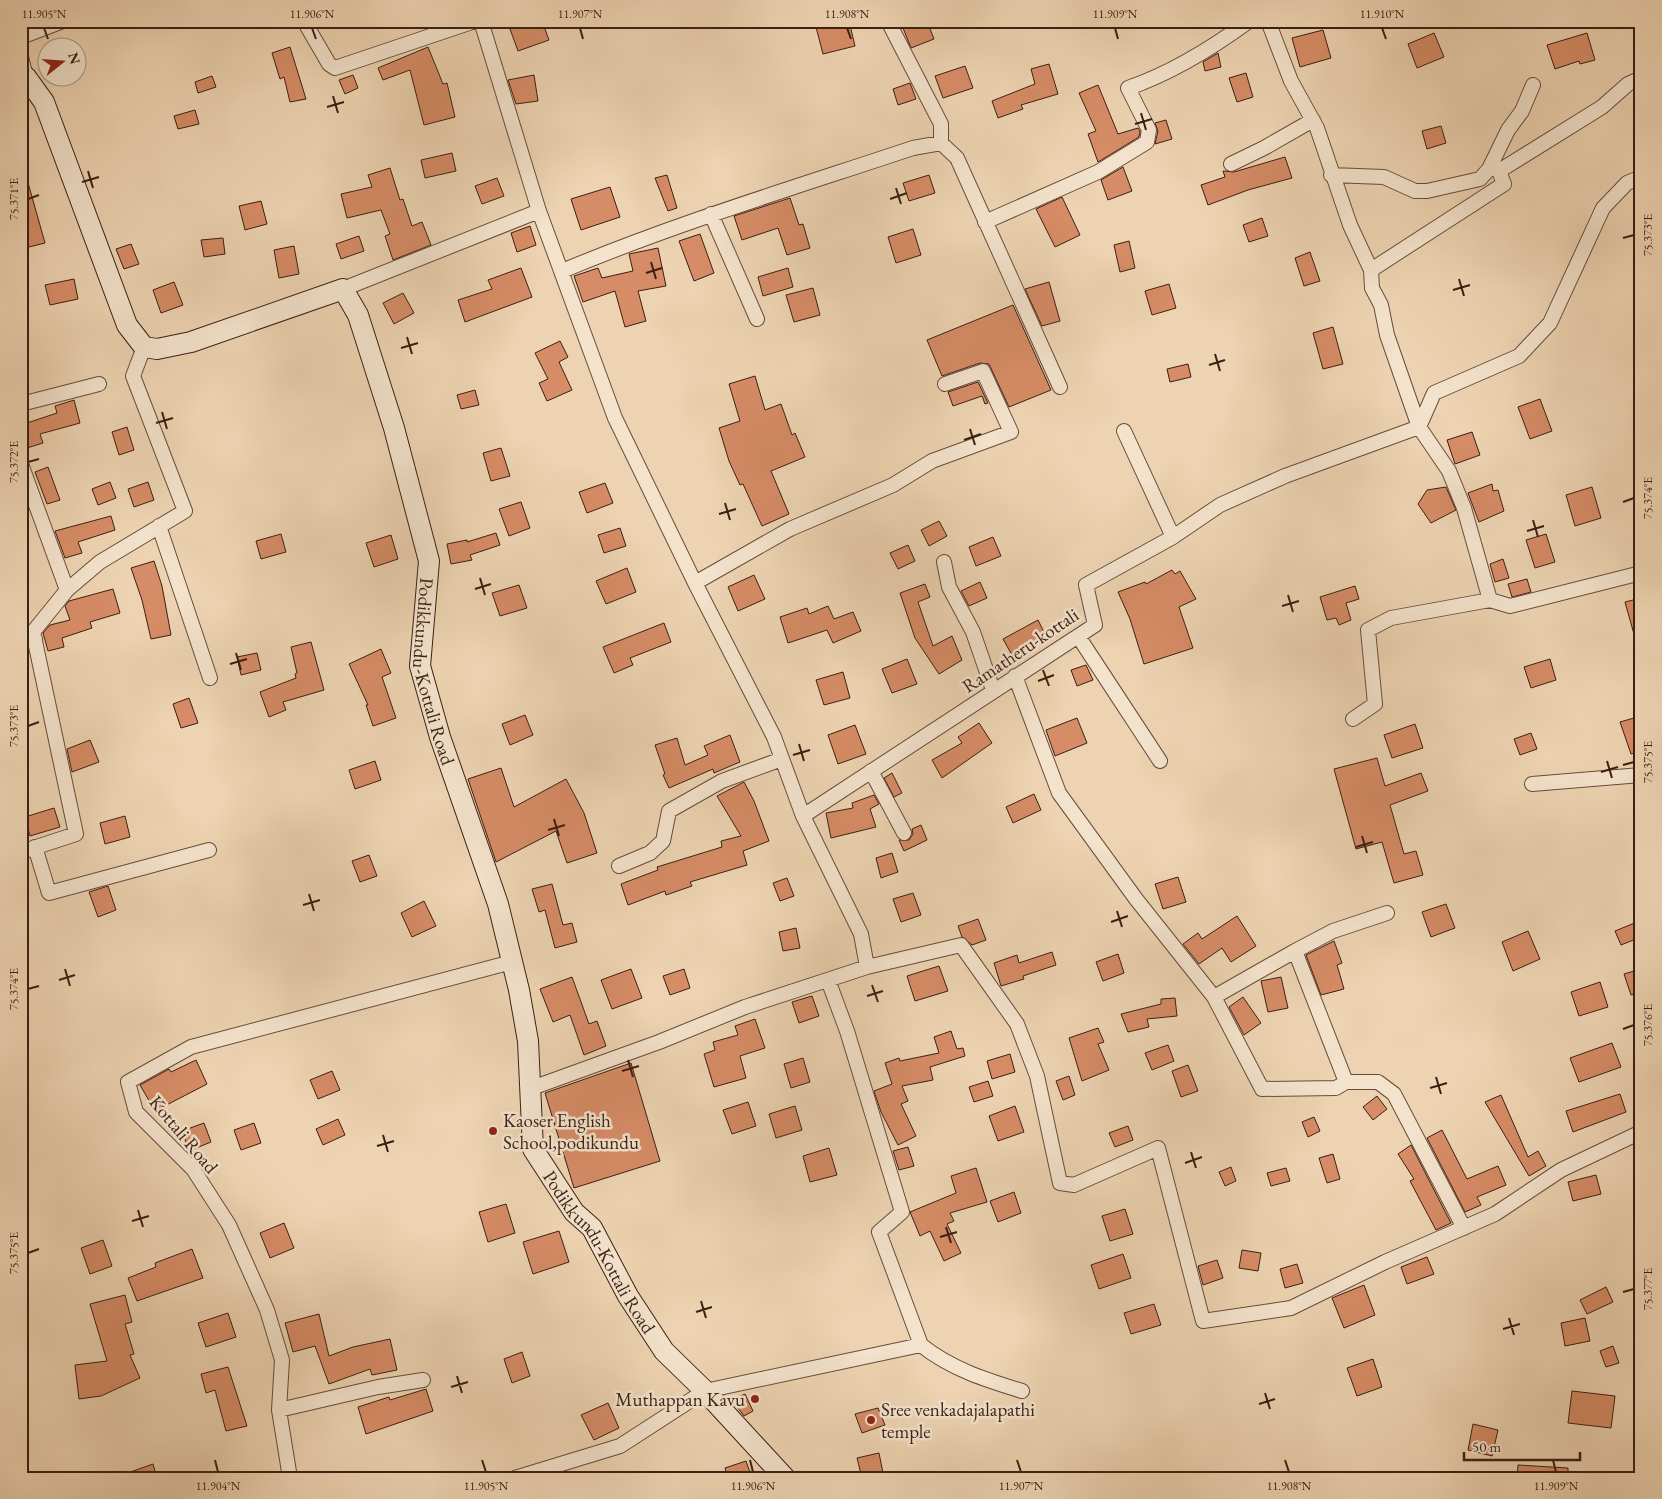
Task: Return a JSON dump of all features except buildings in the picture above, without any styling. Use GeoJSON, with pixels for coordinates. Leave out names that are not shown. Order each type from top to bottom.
{"type":"FeatureCollection","features":[{"type":"Feature","properties":{"kind":"main road"},"geometry":{"type":"LineString","coordinates":[[24,77],[44,102],[127,325],[144,347],[157,349],[191,342],[343,288]]}},
{"type":"Feature","properties":{"kind":"main road","name":"Podikkundu-Kottali Road"},"geometry":{"type":"LineString","coordinates":[[343,288],[358,315],[394,428],[429,561],[420,666],[440,737],[498,904],[512,962],[528,1041],[533,1149],[574,1212],[592,1228],[628,1296],[664,1351],[705,1391],[785,1478]]}},
{"type":"Feature","properties":{"kind":"street"},"geometry":{"type":"LineString","coordinates":[[21,37],[63,21]]}},
{"type":"Feature","properties":{"kind":"street"},"geometry":{"type":"LineString","coordinates":[[304,21],[329,64],[335,68],[475,21]]}},
{"type":"Feature","properties":{"kind":"street"},"geometry":{"type":"LineString","coordinates":[[481,21],[540,211],[615,418],[695,583],[774,737],[803,816],[861,934],[868,967]]}},
{"type":"Feature","properties":{"kind":"street"},"geometry":{"type":"LineString","coordinates":[[888,21],[941,124],[941,143],[957,158],[1060,387]]}},
{"type":"Feature","properties":{"kind":"street"},"geometry":{"type":"LineString","coordinates":[[985,222],[1098,172],[1147,142],[1149,130],[1128,88],[1150,80],[1200,54],[1249,21]]}},
{"type":"Feature","properties":{"kind":"street"},"geometry":{"type":"LineString","coordinates":[[1268,21],[1291,81],[1313,120],[1324,146],[1331,175],[1343,202],[1350,225],[1371,270],[1372,288],[1381,306],[1387,335],[1419,427],[1448,471],[1464,508],[1490,600]]}},
{"type":"Feature","properties":{"kind":"street"},"geometry":{"type":"LineString","coordinates":[[21,57],[24,77]]}},
{"type":"Feature","properties":{"kind":"street"},"geometry":{"type":"LineString","coordinates":[[1371,270],[1466,206],[1504,184],[1499,171],[1602,107],[1628,84],[1641,78]]}},
{"type":"Feature","properties":{"kind":"street"},"geometry":{"type":"LineString","coordinates":[[1331,175],[1384,177],[1415,191],[1427,191],[1480,179],[1489,169],[1508,130],[1522,112],[1533,85]]}},
{"type":"Feature","properties":{"kind":"street"},"geometry":{"type":"LineString","coordinates":[[1231,164],[1264,148],[1313,120]]}},
{"type":"Feature","properties":{"kind":"street"},"geometry":{"type":"LineString","coordinates":[[562,271],[610,251],[711,214],[913,148],[941,143]]}},
{"type":"Feature","properties":{"kind":"street"},"geometry":{"type":"LineString","coordinates":[[1124,431],[1173,537],[1220,505],[1284,476],[1419,427],[1434,392],[1519,356],[1550,323],[1603,208],[1627,183],[1641,177]]}},
{"type":"Feature","properties":{"kind":"street"},"geometry":{"type":"LineString","coordinates":[[343,288],[540,211]]}},
{"type":"Feature","properties":{"kind":"street"},"geometry":{"type":"LineString","coordinates":[[711,214],[757,320]]}},
{"type":"Feature","properties":{"kind":"street"},"geometry":{"type":"LineString","coordinates":[[21,852],[76,834],[28,641],[67,590],[100,562],[185,511],[132,376],[144,347]]}},
{"type":"Feature","properties":{"kind":"street"},"geometry":{"type":"LineString","coordinates":[[695,583],[790,529],[893,485],[932,461],[1011,432],[983,371],[945,384]]}},
{"type":"Feature","properties":{"kind":"street"},"geometry":{"type":"LineString","coordinates":[[21,404],[99,384]]}},
{"type":"Feature","properties":{"kind":"street"},"geometry":{"type":"LineString","coordinates":[[21,464],[67,590]]}},
{"type":"Feature","properties":{"kind":"street"},"geometry":{"type":"LineString","coordinates":[[159,526],[210,678]]}},
{"type":"Feature","properties":{"kind":"street","name":"Ramatheru-kottali"},"geometry":{"type":"LineString","coordinates":[[803,816],[1095,625],[1086,585],[1173,537]]}},
{"type":"Feature","properties":{"kind":"street"},"geometry":{"type":"LineString","coordinates":[[944,562],[949,586],[974,632],[993,690]]}},
{"type":"Feature","properties":{"kind":"street"},"geometry":{"type":"LineString","coordinates":[[1353,719],[1375,704],[1368,630],[1391,618],[1490,600],[1510,606],[1641,573]]}},
{"type":"Feature","properties":{"kind":"street"},"geometry":{"type":"LineString","coordinates":[[1078,636],[1160,761]]}},
{"type":"Feature","properties":{"kind":"street"},"geometry":{"type":"LineString","coordinates":[[1015,676],[1059,793],[1136,898],[1214,997],[1262,1089],[1336,1088],[1346,1082],[1378,1082],[1394,1094],[1464,1228]]}},
{"type":"Feature","properties":{"kind":"street"},"geometry":{"type":"LineString","coordinates":[[619,866],[650,854],[663,841],[669,811],[722,782],[782,759]]}},
{"type":"Feature","properties":{"kind":"street"},"geometry":{"type":"LineString","coordinates":[[871,771],[904,833]]}},
{"type":"Feature","properties":{"kind":"street"},"geometry":{"type":"LineString","coordinates":[[1532,784],[1641,775]]}},
{"type":"Feature","properties":{"kind":"street"},"geometry":{"type":"LineString","coordinates":[[35,847],[49,893],[209,850]]}},
{"type":"Feature","properties":{"kind":"street"},"geometry":{"type":"LineString","coordinates":[[1214,997],[1295,951],[1333,932],[1387,913]]}},
{"type":"Feature","properties":{"kind":"street"},"geometry":{"type":"LineString","coordinates":[[529,1089],[659,1042],[744,1007],[868,967],[961,945],[1017,1024],[1037,1076],[1060,1183],[1074,1185],[1158,1148],[1203,1321],[1291,1308],[1385,1262],[1495,1214],[1560,1170],[1641,1132]]}},
{"type":"Feature","properties":{"kind":"street"},"geometry":{"type":"LineString","coordinates":[[1295,951],[1346,1082]]}},
{"type":"Feature","properties":{"kind":"street","name":"Kottali Road"},"geometry":{"type":"LineString","coordinates":[[290,1478],[279,1410],[282,1360],[267,1310],[229,1225],[193,1169],[136,1112],[128,1082],[191,1047],[512,962]]}},
{"type":"Feature","properties":{"kind":"street"},"geometry":{"type":"LineString","coordinates":[[828,980],[847,1031],[902,1212],[879,1232],[920,1345],[934,1356],[967,1374],[1022,1391]]}},
{"type":"Feature","properties":{"kind":"street"},"geometry":{"type":"LineString","coordinates":[[516,1478],[620,1446],[705,1391],[920,1345]]}},
{"type":"Feature","properties":{"kind":"street"},"geometry":{"type":"LineString","coordinates":[[279,1410],[378,1387],[423,1380]]}},
{"type":"Feature","properties":{"kind":"place","name":"Kaoser English School,podikundu"},"geometry":{"type":"Point","coordinates":[493,1131]}},
{"type":"Feature","properties":{"kind":"place","name":"Muthappan Kavu"},"geometry":{"type":"Point","coordinates":[755,1399]}},
{"type":"Feature","properties":{"kind":"place","name":"Sree venkadajalapathi temple"},"geometry":{"type":"Point","coordinates":[871,1420]}}]}
